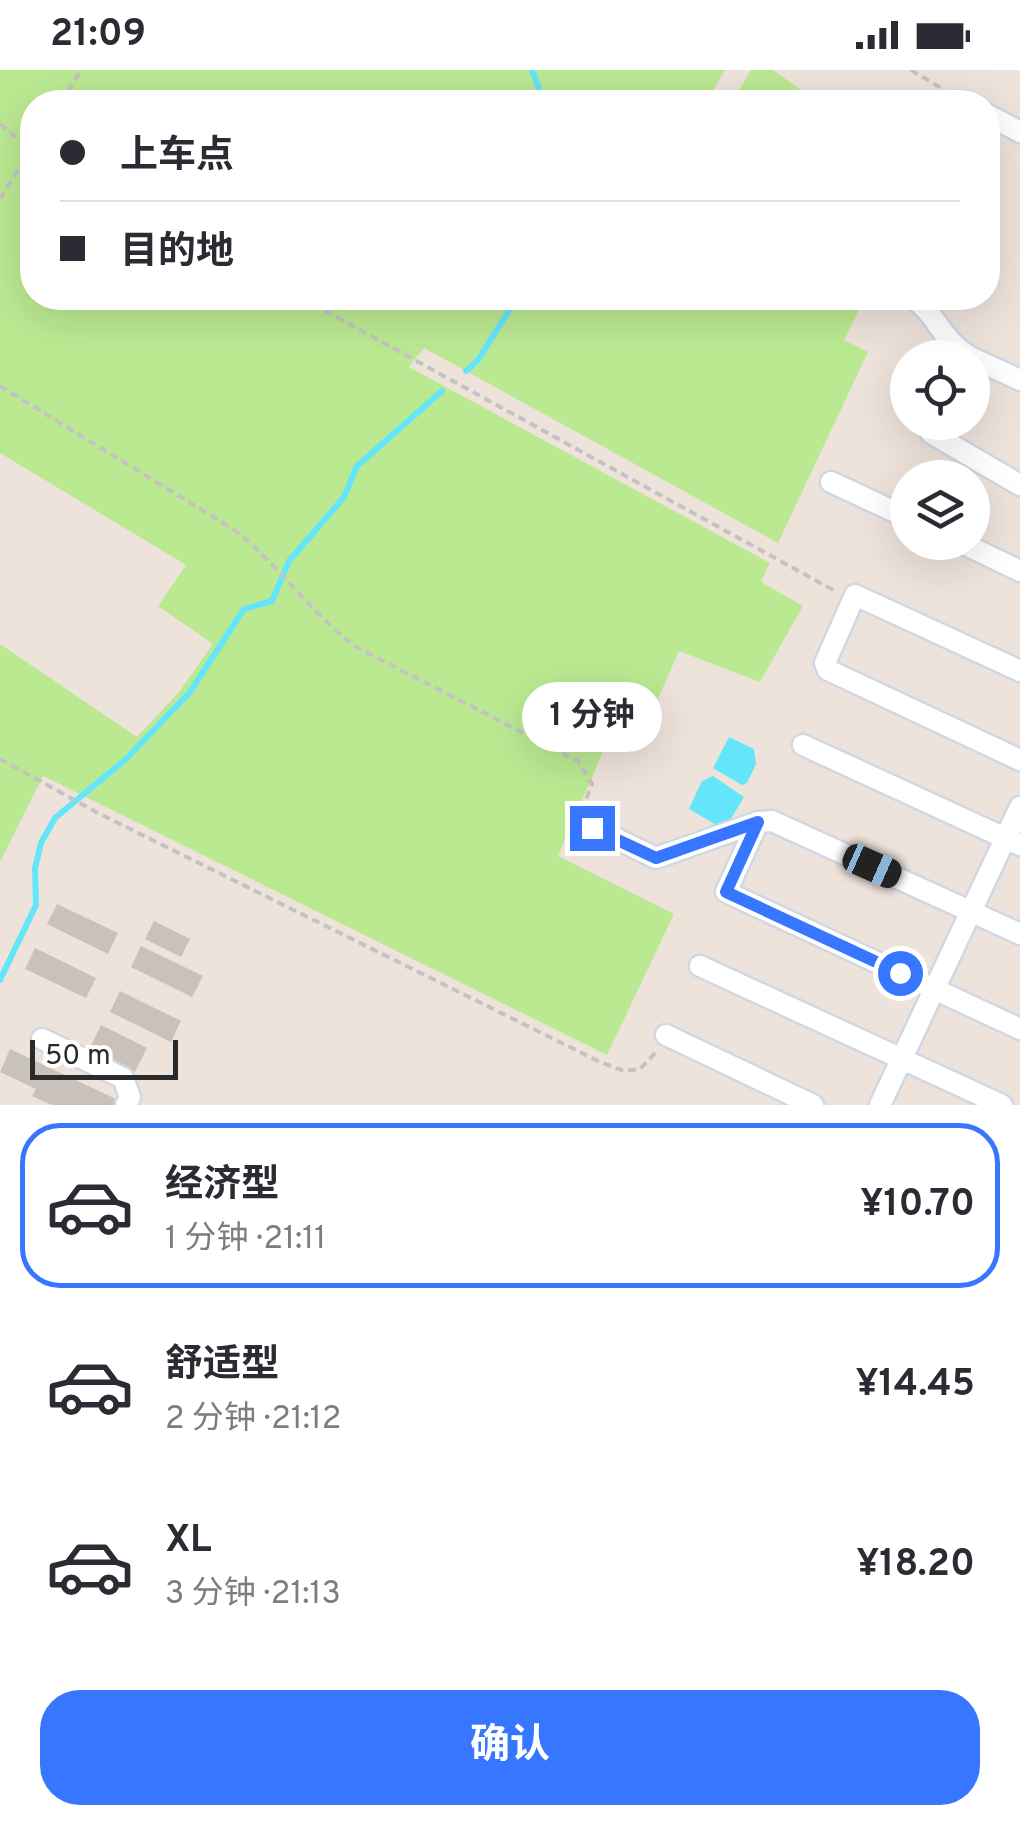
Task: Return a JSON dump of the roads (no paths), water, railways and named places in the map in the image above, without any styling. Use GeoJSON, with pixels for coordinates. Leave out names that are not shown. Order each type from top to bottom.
{"type":"FeatureCollection","features":[{"type":"Feature","properties":{"kind":"street"},"geometry":{"type":"LineString","coordinates":[[928,310],[948,340]]}},
{"type":"Feature","properties":{"kind":"street"},"geometry":{"type":"LineString","coordinates":[[990,366],[1020,380]]}},
{"type":"Feature","properties":{"kind":"street"},"geometry":{"type":"LineString","coordinates":[[944,440],[1020,485]]}},
{"type":"Feature","properties":{"kind":"street"},"geometry":{"type":"LineString","coordinates":[[831,482],[890,510]]}},
{"type":"Feature","properties":{"kind":"street"},"geometry":{"type":"LineString","coordinates":[[990,556],[1020,570]]}},
{"type":"Feature","properties":{"kind":"street"},"geometry":{"type":"LineString","coordinates":[[1020,672],[855,595],[827,653],[828,670],[1020,760]]}},
{"type":"Feature","properties":{"kind":"street"},"geometry":{"type":"LineString","coordinates":[[802,745],[1013,842]]}},
{"type":"Feature","properties":{"kind":"street"},"geometry":{"type":"LineString","coordinates":[[880,1105],[971,911],[1013,842],[1020,806]]}},
{"type":"Feature","properties":{"kind":"street"},"geometry":{"type":"LineString","coordinates":[[592,828],[656,858],[758,822],[772,821],[1020,934]]}},
{"type":"Feature","properties":{"kind":"street"},"geometry":{"type":"LineString","coordinates":[[758,822],[726,892],[1020,1029]]}},
{"type":"Feature","properties":{"kind":"street"},"geometry":{"type":"LineString","coordinates":[[700,966],[1002,1105]]}},
{"type":"Feature","properties":{"kind":"street"},"geometry":{"type":"LineString","coordinates":[[666,1035],[813,1105]]}},
{"type":"Feature","properties":{"kind":"street"},"geometry":{"type":"LineString","coordinates":[[42,1039],[123,1078],[130,1097],[126,1105]]}},
{"type":"Feature","properties":{"kind":"water"},"geometry":{"type":"Polygon","coordinates":[[[729,737],[754,749],[756,764],[747,783],[742,785],[713,768],[729,737]]]}},
{"type":"Feature","properties":{"kind":"water"},"geometry":{"type":"Polygon","coordinates":[[[713,776],[744,797],[729,822],[718,826],[689,809],[702,781],[713,776]]]}},
{"type":"Feature","properties":{"kind":"waterway"},"geometry":{"type":"LineString","coordinates":[[532,70],[540,90]]}},
{"type":"Feature","properties":{"kind":"waterway"},"geometry":{"type":"LineString","coordinates":[[466,371],[478,360],[509,310]]}},
{"type":"Feature","properties":{"kind":"waterway"},"geometry":{"type":"LineString","coordinates":[[0,980],[36,905],[35,868],[41,843],[55,818],[126,759],[190,692],[244,609],[272,601],[289,561],[344,497],[357,466],[442,391]]}}]}
